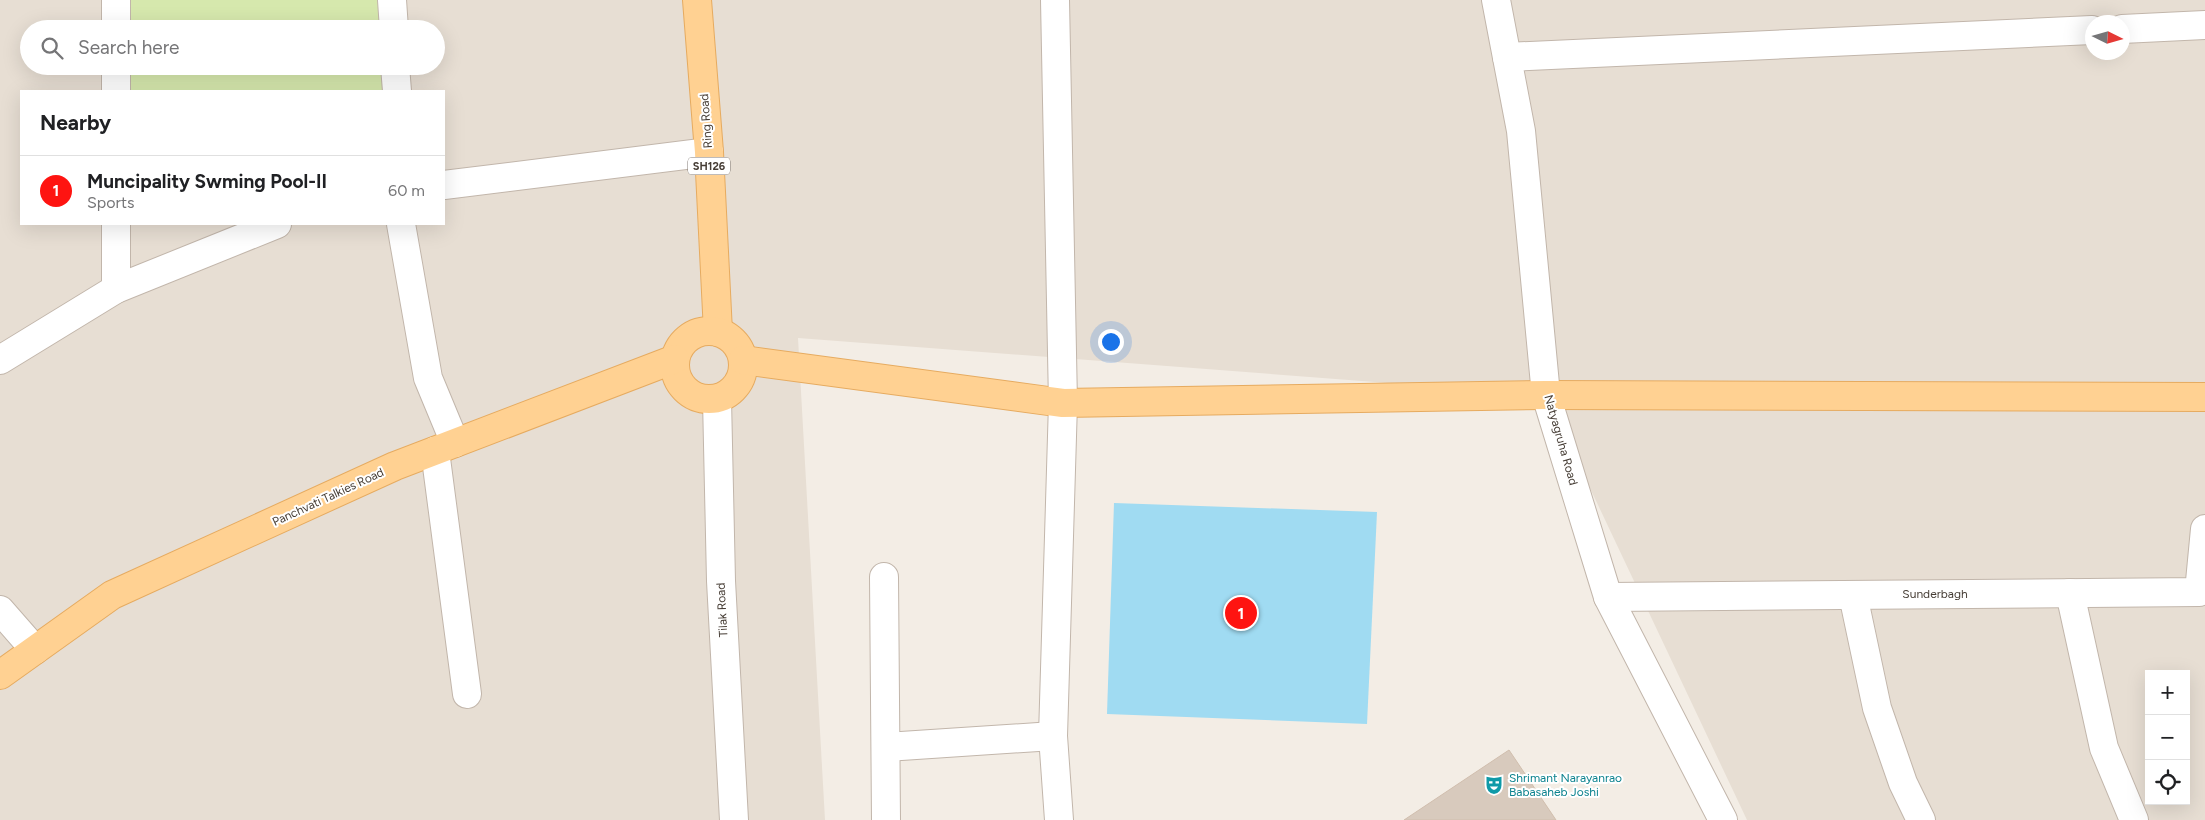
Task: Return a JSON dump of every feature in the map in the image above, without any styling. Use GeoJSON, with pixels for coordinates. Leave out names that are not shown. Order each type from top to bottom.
{"type":"FeatureCollection","features":[{"type":"Feature","properties":{"kind":"main road","name":"Ring Road"},"geometry":{"type":"LineString","coordinates":[[697,0],[718,332]]}},
{"type":"Feature","properties":{"kind":"main road"},"geometry":{"type":"LineString","coordinates":[[718,332],[728,336],[737,344],[743,360],[742,377],[728,395],[717,399],[705,400],[694,397],[678,381],[675,370],[676,359],[679,348],[686,339],[696,333],[718,332]]}},
{"type":"Feature","properties":{"kind":"main road","name":"Panchvati Talkies Road"},"geometry":{"type":"LineString","coordinates":[[0,675],[112,595],[395,466],[676,359]]}},
{"type":"Feature","properties":{"kind":"main road"},"geometry":{"type":"LineString","coordinates":[[743,360],[1063,403],[1546,395],[2205,397]]}},
{"type":"Feature","properties":{"kind":"street"},"geometry":{"type":"LineString","coordinates":[[116,0],[116,20]]}},
{"type":"Feature","properties":{"kind":"street"},"geometry":{"type":"LineString","coordinates":[[392,0],[393,20]]}},
{"type":"Feature","properties":{"kind":"street"},"geometry":{"type":"LineString","coordinates":[[1055,0],[1063,403],[1053,736],[1059,820]]}},
{"type":"Feature","properties":{"kind":"street","name":"Natyagruha Road"},"geometry":{"type":"LineString","coordinates":[[1496,0],[1521,132],[1546,395],[1608,596],[1722,820]]}},
{"type":"Feature","properties":{"kind":"street"},"geometry":{"type":"LineString","coordinates":[[2130,29],[2205,25]]}},
{"type":"Feature","properties":{"kind":"street"},"geometry":{"type":"LineString","coordinates":[[1507,57],[2085,30]]}},
{"type":"Feature","properties":{"kind":"street"},"geometry":{"type":"LineString","coordinates":[[116,75],[116,90]]}},
{"type":"Feature","properties":{"kind":"street"},"geometry":{"type":"LineString","coordinates":[[396,75],[397,90]]}},
{"type":"Feature","properties":{"kind":"street"},"geometry":{"type":"LineString","coordinates":[[445,185],[708,152]]}},
{"type":"Feature","properties":{"kind":"street"},"geometry":{"type":"LineString","coordinates":[[116,225],[116,289]]}},
{"type":"Feature","properties":{"kind":"street"},"geometry":{"type":"LineString","coordinates":[[0,360],[116,289],[275,225]]}},
{"type":"Feature","properties":{"kind":"street"},"geometry":{"type":"LineString","coordinates":[[402,225],[428,378],[445,447],[467,694]]}},
{"type":"Feature","properties":{"kind":"street","name":"Tilak Road"},"geometry":{"type":"LineString","coordinates":[[717,399],[721,582],[734,820]]}},
{"type":"Feature","properties":{"kind":"street","name":"Sunderbagh"},"geometry":{"type":"LineString","coordinates":[[1608,596],[2070,593],[2202,601],[2205,529]]}},
{"type":"Feature","properties":{"kind":"street"},"geometry":{"type":"LineString","coordinates":[[884,577],[886,820]]}},
{"type":"Feature","properties":{"kind":"street"},"geometry":{"type":"LineString","coordinates":[[2070,593],[2104,748],[2134,820]]}},
{"type":"Feature","properties":{"kind":"street"},"geometry":{"type":"LineString","coordinates":[[1853,595],[1877,708],[1903,783],[1921,820]]}},
{"type":"Feature","properties":{"kind":"street"},"geometry":{"type":"LineString","coordinates":[[0,610],[36,650]]}},
{"type":"Feature","properties":{"kind":"street"},"geometry":{"type":"LineString","coordinates":[[886,747],[1053,736]]}},
{"type":"Feature","properties":{"kind":"shaded area"},"geometry":{"type":"Polygon","coordinates":[[[0,0],[2205,0],[2205,820],[1747,820],[1546,395],[798,338],[825,820],[0,820],[0,0]]]}},
{"type":"Feature","properties":{"kind":"green space"},"geometry":{"type":"Polygon","coordinates":[[[116,0],[383,0],[385,20],[116,20],[116,0]]]}},
{"type":"Feature","properties":{"kind":"green space"},"geometry":{"type":"Polygon","coordinates":[[[116,75],[391,75],[393,90],[116,90],[116,75]]]}},
{"type":"Feature","properties":{"kind":"water"},"geometry":{"type":"Polygon","coordinates":[[[1114,503],[1377,512],[1367,724],[1107,714],[1114,503]]]}},
{"type":"Feature","properties":{"kind":"building","name":"Shrimant Narayanrao Babasaheb Joshi"},"geometry":{"type":"Polygon","coordinates":[[[1509,750],[1556,820],[1404,820],[1509,750]]]}},
{"type":"Feature","properties":{"kind":"place","name":"Muncipality Swming Pool-II"},"geometry":{"type":"Point","coordinates":[1241,613]}},
{"type":"Feature","properties":{"kind":"place","name":"Shrimant Narayanrao Babasaheb Joshi"},"geometry":{"type":"Point","coordinates":[1494,785]}}]}
